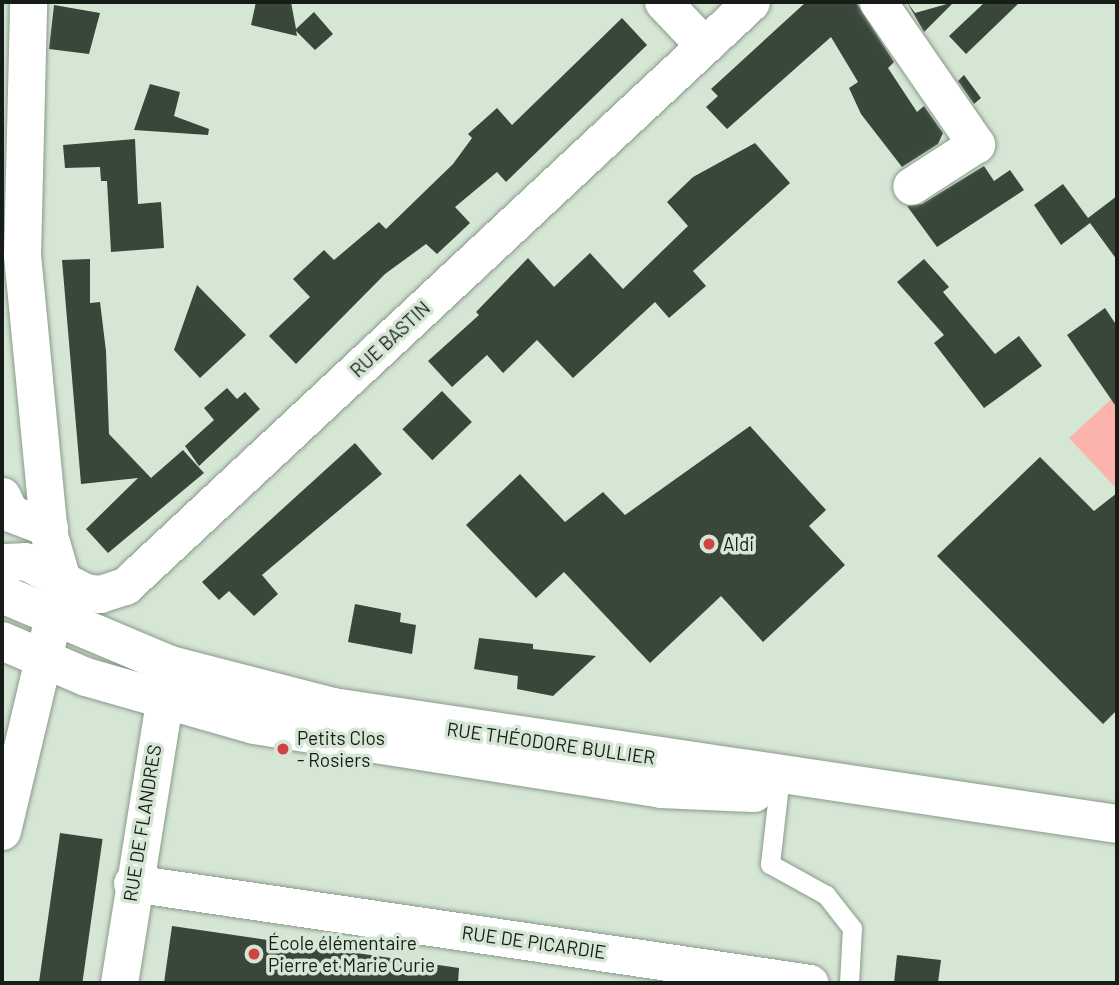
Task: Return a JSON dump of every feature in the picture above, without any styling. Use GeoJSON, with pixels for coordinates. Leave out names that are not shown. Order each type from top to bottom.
{"type":"FeatureCollection","features":[{"type":"Feature","properties":{"kind":"main road","name":"RUE THÉODORE BULLIER"},"geometry":{"type":"LineString","coordinates":[[2,594],[52,618],[170,665],[401,721],[1117,843]]}},
{"type":"Feature","properties":{"kind":"main road","name":"RUE THÉODORE BULLIER"},"geometry":{"type":"LineString","coordinates":[[2,641],[160,701],[254,725],[585,779],[677,791],[779,785],[1117,824]]}},
{"type":"Feature","properties":{"kind":"street"},"geometry":{"type":"LineString","coordinates":[[2,831],[41,658],[62,580],[48,528],[22,255],[28,2]]}},
{"type":"Feature","properties":{"kind":"street"},"geometry":{"type":"LineString","coordinates":[[663,2],[704,45]]}},
{"type":"Feature","properties":{"kind":"street","name":"RUE BASTIN"},"geometry":{"type":"LineString","coordinates":[[2,562],[24,561],[62,580],[100,594],[136,577],[751,2]]}},
{"type":"Feature","properties":{"kind":"street"},"geometry":{"type":"LineString","coordinates":[[878,2],[976,144],[911,186]]}},
{"type":"Feature","properties":{"kind":"street"},"geometry":{"type":"LineString","coordinates":[[2,496],[10,513],[48,528]]}},
{"type":"Feature","properties":{"kind":"street","name":"RUE DE FLANDRES"},"geometry":{"type":"LineString","coordinates":[[119,983],[160,701],[170,665]]}},
{"type":"Feature","properties":{"kind":"street","name":"RUE DE PICARDIE"},"geometry":{"type":"LineString","coordinates":[[132,883],[810,983]]}},
{"type":"Feature","properties":{"kind":"lane"},"geometry":{"type":"LineString","coordinates":[[779,785],[770,864],[826,895],[852,928],[849,983]]}},
{"type":"Feature","properties":{"kind":"shaded area"},"geometry":{"type":"Polygon","coordinates":[[[1117,394],[1117,489],[1069,438],[1117,394]]]}},
{"type":"Feature","properties":{"kind":"building"},"geometry":{"type":"Polygon","coordinates":[[[256,2],[291,2],[296,29],[314,12],[333,34],[315,50],[296,31],[297,36],[251,25],[256,2]]]}},
{"type":"Feature","properties":{"kind":"building"},"geometry":{"type":"Polygon","coordinates":[[[806,2],[856,2],[894,62],[888,68],[917,112],[924,106],[943,133],[938,144],[902,167],[861,114],[849,88],[858,82],[831,37],[727,129],[706,107],[718,96],[711,89],[806,2]]]}},
{"type":"Feature","properties":{"kind":"building"},"geometry":{"type":"Polygon","coordinates":[[[907,2],[915,13],[954,2],[924,32],[907,2]]]}},
{"type":"Feature","properties":{"kind":"building"},"geometry":{"type":"Polygon","coordinates":[[[985,2],[1020,2],[966,54],[949,36],[985,2]]]}},
{"type":"Feature","properties":{"kind":"building"},"geometry":{"type":"Polygon","coordinates":[[[54,5],[100,13],[89,54],[49,49],[54,5]]]}},
{"type":"Feature","properties":{"kind":"building"},"geometry":{"type":"Polygon","coordinates":[[[622,18],[647,45],[506,182],[497,172],[455,207],[470,223],[437,254],[426,244],[385,274],[296,364],[269,336],[310,297],[293,279],[324,250],[334,260],[379,222],[386,229],[453,164],[472,138],[468,134],[497,108],[512,125],[622,18]]]}},
{"type":"Feature","properties":{"kind":"building"},"geometry":{"type":"Polygon","coordinates":[[[964,75],[981,98],[974,104],[958,81],[964,75]]]}},
{"type":"Feature","properties":{"kind":"building"},"geometry":{"type":"Polygon","coordinates":[[[150,84],[180,92],[174,116],[209,129],[208,135],[134,130],[150,84]]]}},
{"type":"Feature","properties":{"kind":"building"},"geometry":{"type":"Polygon","coordinates":[[[135,139],[138,204],[161,202],[164,248],[111,252],[107,181],[101,181],[100,167],[65,168],[63,145],[135,139]]]}},
{"type":"Feature","properties":{"kind":"building"},"geometry":{"type":"Polygon","coordinates":[[[755,143],[790,183],[693,271],[706,286],[669,318],[655,302],[573,378],[537,340],[503,373],[487,355],[452,387],[428,361],[479,315],[476,312],[528,258],[554,287],[590,253],[623,289],[688,226],[667,202],[693,177],[755,143]]]}},
{"type":"Feature","properties":{"kind":"building"},"geometry":{"type":"Polygon","coordinates":[[[984,166],[994,181],[1010,170],[1024,190],[937,247],[907,206],[922,204],[984,166]]]}},
{"type":"Feature","properties":{"kind":"building"},"geometry":{"type":"Polygon","coordinates":[[[1063,184],[1088,218],[1117,196],[1117,260],[1090,223],[1061,245],[1034,205],[1063,184]]]}},
{"type":"Feature","properties":{"kind":"building"},"geometry":{"type":"Polygon","coordinates":[[[90,259],[90,303],[100,302],[106,351],[109,434],[151,478],[183,450],[204,473],[108,553],[86,529],[138,478],[81,484],[62,260],[90,259]]]}},
{"type":"Feature","properties":{"kind":"building"},"geometry":{"type":"Polygon","coordinates":[[[924,259],[949,287],[943,292],[995,354],[1019,336],[1042,366],[984,408],[934,343],[944,335],[897,282],[924,259]]]}},
{"type":"Feature","properties":{"kind":"building"},"geometry":{"type":"Polygon","coordinates":[[[197,285],[246,335],[200,378],[174,350],[197,285]]]}},
{"type":"Feature","properties":{"kind":"building"},"geometry":{"type":"Polygon","coordinates":[[[1105,308],[1117,326],[1117,408],[1067,335],[1105,308]]]}},
{"type":"Feature","properties":{"kind":"building"},"geometry":{"type":"Polygon","coordinates":[[[227,388],[237,399],[245,392],[260,409],[199,466],[185,446],[214,420],[204,408],[227,388]]]}},
{"type":"Feature","properties":{"kind":"building"},"geometry":{"type":"Polygon","coordinates":[[[442,391],[472,422],[432,460],[402,429],[442,391]]]}},
{"type":"Feature","properties":{"kind":"building","name":"Aldi"},"geometry":{"type":"Polygon","coordinates":[[[750,426],[826,510],[809,526],[845,565],[763,642],[721,596],[650,663],[564,572],[536,598],[466,525],[520,474],[565,522],[603,492],[625,515],[750,426]]]}},
{"type":"Feature","properties":{"kind":"building"},"geometry":{"type":"Polygon","coordinates":[[[355,443],[382,474],[262,575],[278,594],[254,616],[229,591],[219,600],[202,582],[355,443]]]}},
{"type":"Feature","properties":{"kind":"building"},"geometry":{"type":"Polygon","coordinates":[[[1040,457],[1094,511],[1117,493],[1117,710],[1103,724],[937,556],[1040,457]]]}},
{"type":"Feature","properties":{"kind":"building"},"geometry":{"type":"Polygon","coordinates":[[[355,604],[401,613],[400,622],[416,625],[412,654],[348,642],[355,604]]]}},
{"type":"Feature","properties":{"kind":"building"},"geometry":{"type":"Polygon","coordinates":[[[479,638],[533,644],[533,649],[596,656],[553,696],[517,689],[518,676],[474,669],[479,638]]]}},
{"type":"Feature","properties":{"kind":"building"},"geometry":{"type":"Polygon","coordinates":[[[60,833],[103,839],[82,983],[39,983],[60,833]]]}},
{"type":"Feature","properties":{"kind":"building","name":"École élémentaire Pierre et Marie Curie"},"geometry":{"type":"Polygon","coordinates":[[[172,926],[459,968],[458,983],[164,983],[172,926]]]}},
{"type":"Feature","properties":{"kind":"building"},"geometry":{"type":"Polygon","coordinates":[[[897,955],[941,960],[938,983],[894,983],[897,955]]]}},
{"type":"Feature","properties":{"kind":"place","name":"Aldi"},"geometry":{"type":"Point","coordinates":[709,544]}},
{"type":"Feature","properties":{"kind":"place","name":"Petits Clos - Rosiers"},"geometry":{"type":"Point","coordinates":[283,749]}},
{"type":"Feature","properties":{"kind":"place","name":"École élémentaire Pierre et Marie Curie"},"geometry":{"type":"Point","coordinates":[254,954]}}]}
